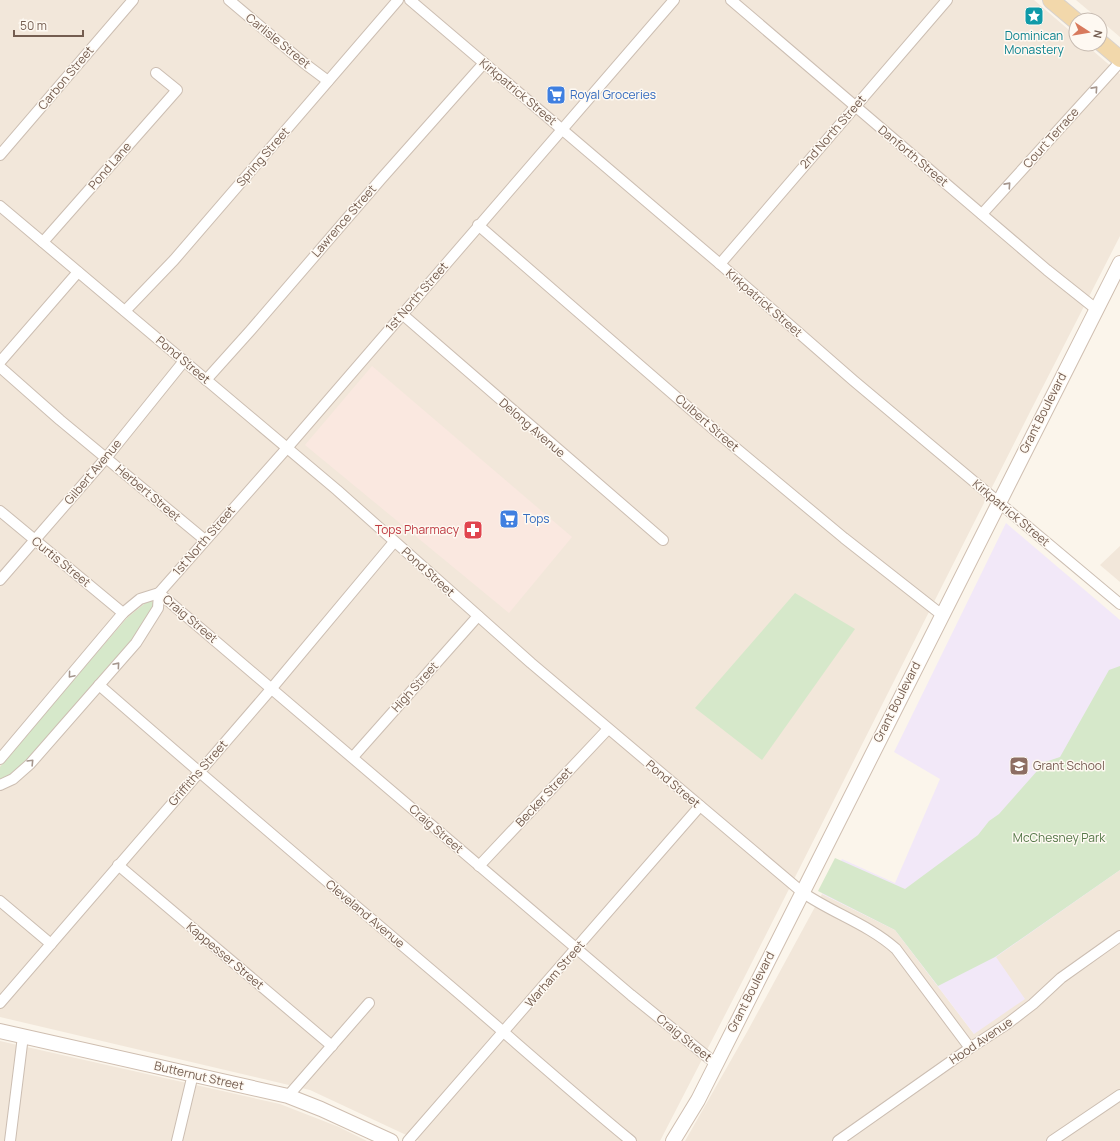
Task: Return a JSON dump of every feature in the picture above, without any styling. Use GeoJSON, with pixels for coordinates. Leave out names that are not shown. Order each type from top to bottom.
{"type":"FeatureCollection","features":[{"type":"Feature","properties":{"kind":"main road"},"geometry":{"type":"LineString","coordinates":[[1051,0],[1068,14]]}},
{"type":"Feature","properties":{"kind":"main road"},"geometry":{"type":"LineString","coordinates":[[1108,49],[1120,60]]}},
{"type":"Feature","properties":{"kind":"street","name":"Carbon Street"},"geometry":{"type":"LineString","coordinates":[[0,155],[133,0]]}},
{"type":"Feature","properties":{"kind":"street","name":"Carlisle Street"},"geometry":{"type":"LineString","coordinates":[[229,0],[304,63],[328,81]]}},
{"type":"Feature","properties":{"kind":"street","name":"Spring Street"},"geometry":{"type":"LineString","coordinates":[[125,311],[174,260],[398,0]]}},
{"type":"Feature","properties":{"kind":"street","name":"Kirkpatrick Street"},"geometry":{"type":"LineString","coordinates":[[410,0],[720,264],[854,381],[1120,604]]}},
{"type":"Feature","properties":{"kind":"street","name":"1st North Street"},"geometry":{"type":"LineString","coordinates":[[159,593],[674,0]]}},
{"type":"Feature","properties":{"kind":"street","name":"Danforth Street"},"geometry":{"type":"LineString","coordinates":[[731,0],[1047,270],[1096,309]]}},
{"type":"Feature","properties":{"kind":"street","name":"2nd North Street"},"geometry":{"type":"LineString","coordinates":[[720,264],[947,0]]}},
{"type":"Feature","properties":{"kind":"street","name":"Court Terrace"},"geometry":{"type":"LineString","coordinates":[[982,214],[1120,60]]}},
{"type":"Feature","properties":{"kind":"street","name":"Lawrence Street"},"geometry":{"type":"LineString","coordinates":[[206,380],[484,63]]}},
{"type":"Feature","properties":{"kind":"street","name":"Pond Lane"},"geometry":{"type":"LineString","coordinates":[[43,242],[177,90],[156,73]]}},
{"type":"Feature","properties":{"kind":"street","name":"Pond Street"},"geometry":{"type":"LineString","coordinates":[[0,206],[337,490],[531,663],[802,892],[815,901],[868,928],[887,941],[896,949],[970,1048]]}},
{"type":"Feature","properties":{"kind":"street","name":"Culbert Street"},"geometry":{"type":"LineString","coordinates":[[478,225],[725,439],[844,538],[942,615]]}},
{"type":"Feature","properties":{"kind":"street","name":"Grant Boulevard"},"geometry":{"type":"LineString","coordinates":[[673,1141],[698,1100],[715,1063],[1120,263]]}},
{"type":"Feature","properties":{"kind":"street"},"geometry":{"type":"LineString","coordinates":[[0,362],[78,272]]}},
{"type":"Feature","properties":{"kind":"street","name":"Delong Avenue"},"geometry":{"type":"LineString","coordinates":[[402,314],[663,540]]}},
{"type":"Feature","properties":{"kind":"street","name":"Gilbert Avenue"},"geometry":{"type":"LineString","coordinates":[[0,580],[106,458],[184,361]]}},
{"type":"Feature","properties":{"kind":"street","name":"Herbert Street"},"geometry":{"type":"LineString","coordinates":[[0,367],[60,420],[205,540]]}},
{"type":"Feature","properties":{"kind":"street","name":"Curtis Street"},"geometry":{"type":"LineString","coordinates":[[0,511],[123,613]]}},
{"type":"Feature","properties":{"kind":"street","name":"Griffiths Street"},"geometry":{"type":"LineString","coordinates":[[0,1003],[272,688],[394,542]]}},
{"type":"Feature","properties":{"kind":"street"},"geometry":{"type":"LineString","coordinates":[[0,759],[123,613],[140,599],[159,593],[158,608],[136,643],[30,764],[13,779],[0,785]]}},
{"type":"Feature","properties":{"kind":"street","name":"Craig Street"},"geometry":{"type":"LineString","coordinates":[[159,593],[576,949],[715,1063]]}},
{"type":"Feature","properties":{"kind":"street","name":"High Street"},"geometry":{"type":"LineString","coordinates":[[352,757],[478,616]]}},
{"type":"Feature","properties":{"kind":"street","name":"Cleveland Avenue"},"geometry":{"type":"LineString","coordinates":[[99,686],[581,1100],[631,1141]]}},
{"type":"Feature","properties":{"kind":"street","name":"Becker Street"},"geometry":{"type":"LineString","coordinates":[[479,866],[608,729]]}},
{"type":"Feature","properties":{"kind":"street","name":"Warham Street"},"geometry":{"type":"LineString","coordinates":[[408,1141],[700,806]]}},
{"type":"Feature","properties":{"kind":"street","name":"Kappesser Street"},"geometry":{"type":"LineString","coordinates":[[118,865],[332,1046]]}},
{"type":"Feature","properties":{"kind":"street"},"geometry":{"type":"LineString","coordinates":[[0,901],[51,944]]}},
{"type":"Feature","properties":{"kind":"street","name":"Hood Avenue"},"geometry":{"type":"LineString","coordinates":[[838,1141],[970,1048],[1007,1024],[1033,1004],[1061,978],[1120,936]]}},
{"type":"Feature","properties":{"kind":"street"},"geometry":{"type":"LineString","coordinates":[[288,1096],[369,1003]]}},
{"type":"Feature","properties":{"kind":"street","name":"Butternut Street"},"geometry":{"type":"LineString","coordinates":[[0,1031],[288,1096],[321,1109],[383,1139]]}},
{"type":"Feature","properties":{"kind":"street"},"geometry":{"type":"LineString","coordinates":[[10,1141],[23,1036]]}},
{"type":"Feature","properties":{"kind":"street"},"geometry":{"type":"LineString","coordinates":[[177,1141],[193,1074]]}},
{"type":"Feature","properties":{"kind":"street"},"geometry":{"type":"LineString","coordinates":[[1052,1141],[1120,1095]]}},
{"type":"Feature","properties":{"kind":"shaded area"},"geometry":{"type":"Polygon","coordinates":[[[0,0],[1034,0],[1068,29],[1068,52],[1094,52],[1120,74],[1120,236],[660,1141],[419,1141],[310,1090],[0,1017],[0,0]]]}},
{"type":"Feature","properties":{"kind":"shaded area"},"geometry":{"type":"Polygon","coordinates":[[[1076,0],[1120,0],[1120,37],[1108,27],[1108,12],[1090,12],[1076,0]]]}},
{"type":"Feature","properties":{"kind":"shaded area"},"geometry":{"type":"Polygon","coordinates":[[[372,366],[572,537],[509,613],[305,445],[372,366]]]}},
{"type":"Feature","properties":{"kind":"shaded area","name":"Grant School"},"geometry":{"type":"Polygon","coordinates":[[[1006,523],[1120,620],[1120,870],[996,957],[1025,999],[974,1034],[895,930],[822,894],[842,859],[895,883],[940,779],[894,752],[1006,523]]]}},
{"type":"Feature","properties":{"kind":"shaded area"},"geometry":{"type":"Polygon","coordinates":[[[1120,546],[1120,582],[1100,565],[1120,546]]]}},
{"type":"Feature","properties":{"kind":"shaded area"},"geometry":{"type":"Polygon","coordinates":[[[1120,870],[1120,1141],[685,1141],[747,1032],[822,894],[895,930],[974,1034],[995,957],[1120,870]]]}},
{"type":"Feature","properties":{"kind":"shaded area"},"geometry":{"type":"Polygon","coordinates":[[[0,1041],[280,1104],[339,1127],[367,1141],[0,1141],[0,1041]]]}},
{"type":"Feature","properties":{"kind":"green space"},"geometry":{"type":"Polygon","coordinates":[[[795,593],[855,629],[762,760],[695,708],[795,593]]]}},
{"type":"Feature","properties":{"kind":"green space"},"geometry":{"type":"Polygon","coordinates":[[[148,601],[152,601],[154,605],[144,626],[45,742],[17,770],[5,779],[0,779],[0,767],[39,720],[127,618],[148,601]]]}},
{"type":"Feature","properties":{"kind":"green space","name":"McChesney Park"},"geometry":{"type":"Polygon","coordinates":[[[1120,666],[1120,870],[995,957],[938,986],[895,930],[818,891],[835,858],[905,889],[978,835],[989,821],[999,814],[1045,762],[1060,757],[1109,670],[1120,666]]]}},
{"type":"Feature","properties":{"kind":"place","name":"Dominican Monastery"},"geometry":{"type":"Point","coordinates":[1034,16]}},
{"type":"Feature","properties":{"kind":"place","name":"Royal Groceries"},"geometry":{"type":"Point","coordinates":[556,95]}},
{"type":"Feature","properties":{"kind":"place","name":"Tops"},"geometry":{"type":"Point","coordinates":[509,519]}},
{"type":"Feature","properties":{"kind":"place","name":"Tops Pharmacy"},"geometry":{"type":"Point","coordinates":[473,530]}},
{"type":"Feature","properties":{"kind":"place","name":"Grant School"},"geometry":{"type":"Point","coordinates":[1019,766]}}]}
